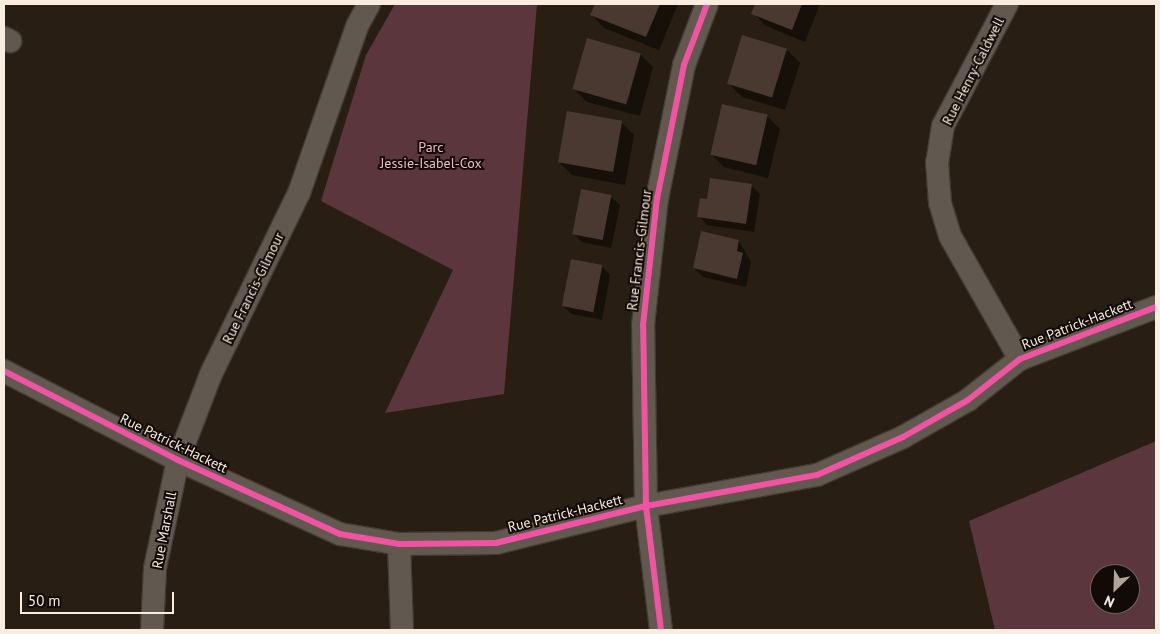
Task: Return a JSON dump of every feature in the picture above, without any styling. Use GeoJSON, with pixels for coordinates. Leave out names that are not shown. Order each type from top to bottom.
{"type":"FeatureCollection","features":[{"type":"Feature","properties":{"kind":"street","name":"Rue Francis-Gilmour"},"geometry":{"type":"LineString","coordinates":[[178,460],[211,374],[299,193],[357,26],[369,4]]}},
{"type":"Feature","properties":{"kind":"street","name":"Rue Francis-Gilmour"},"geometry":{"type":"LineString","coordinates":[[661,630],[646,506],[643,325],[656,199],[684,64],[707,4]]}},
{"type":"Feature","properties":{"kind":"street","name":"Rue Henry-Caldwell"},"geometry":{"type":"LineString","coordinates":[[1007,4],[943,126],[937,162],[940,203],[950,236],[1020,360]]}},
{"type":"Feature","properties":{"kind":"street","name":"Rue Patrick-Hackett"},"geometry":{"type":"LineString","coordinates":[[4,371],[178,460],[340,534],[399,544],[496,543],[646,506],[817,475],[903,437],[968,400],[1020,360],[1156,307]]}},
{"type":"Feature","properties":{"kind":"street","name":"Rue Marshall"},"geometry":{"type":"LineString","coordinates":[[152,630],[155,568],[178,460]]}},
{"type":"Feature","properties":{"kind":"street"},"geometry":{"type":"LineString","coordinates":[[399,544],[402,630]]}},
{"type":"Feature","properties":{"kind":"green space","name":"Parc Jessie-Isabel-Cox"},"geometry":{"type":"Polygon","coordinates":[[[395,4],[537,4],[504,394],[385,413],[453,270],[321,201],[366,55],[395,4]]]}},
{"type":"Feature","properties":{"kind":"green space"},"geometry":{"type":"Polygon","coordinates":[[[1156,441],[1156,630],[995,630],[969,521],[1156,441]]]}},
{"type":"Feature","properties":{"kind":"building"},"geometry":{"type":"Polygon","coordinates":[[[595,4],[660,4],[646,37],[590,15],[595,4]]]}},
{"type":"Feature","properties":{"kind":"building"},"geometry":{"type":"Polygon","coordinates":[[[755,4],[802,4],[792,30],[751,14],[755,4]]]}},
{"type":"Feature","properties":{"kind":"building"},"geometry":{"type":"Polygon","coordinates":[[[742,35],[787,49],[772,98],[727,84],[742,35]]]}},
{"type":"Feature","properties":{"kind":"building"},"geometry":{"type":"Polygon","coordinates":[[[587,38],[641,53],[626,104],[572,89],[587,38]]]}},
{"type":"Feature","properties":{"kind":"building"},"geometry":{"type":"Polygon","coordinates":[[[722,104],[768,115],[756,165],[710,155],[722,104]]]}},
{"type":"Feature","properties":{"kind":"building"},"geometry":{"type":"Polygon","coordinates":[[[567,111],[622,121],[613,172],[558,162],[567,111]]]}},
{"type":"Feature","properties":{"kind":"building"},"geometry":{"type":"Polygon","coordinates":[[[710,178],[752,184],[746,224],[697,217],[700,198],[707,199],[710,178]]]}},
{"type":"Feature","properties":{"kind":"building"},"geometry":{"type":"Polygon","coordinates":[[[581,189],[611,195],[603,240],[572,234],[581,189]]]}},
{"type":"Feature","properties":{"kind":"building"},"geometry":{"type":"Polygon","coordinates":[[[701,231],[739,240],[737,251],[743,253],[737,279],[693,268],[701,231]]]}},
{"type":"Feature","properties":{"kind":"building"},"geometry":{"type":"Polygon","coordinates":[[[571,259],[602,265],[593,312],[562,306],[571,259]]]}},
{"type":"Feature","properties":{"kind":"cycle path"},"geometry":{"type":"LineString","coordinates":[[661,630],[646,506],[643,325],[657,199],[684,65],[707,4]]}},
{"type":"Feature","properties":{"kind":"cycle path"},"geometry":{"type":"LineString","coordinates":[[4,371],[178,460],[340,534],[399,544],[496,543],[646,506],[817,475],[903,437],[968,400],[1020,359],[1156,307]]}}]}
